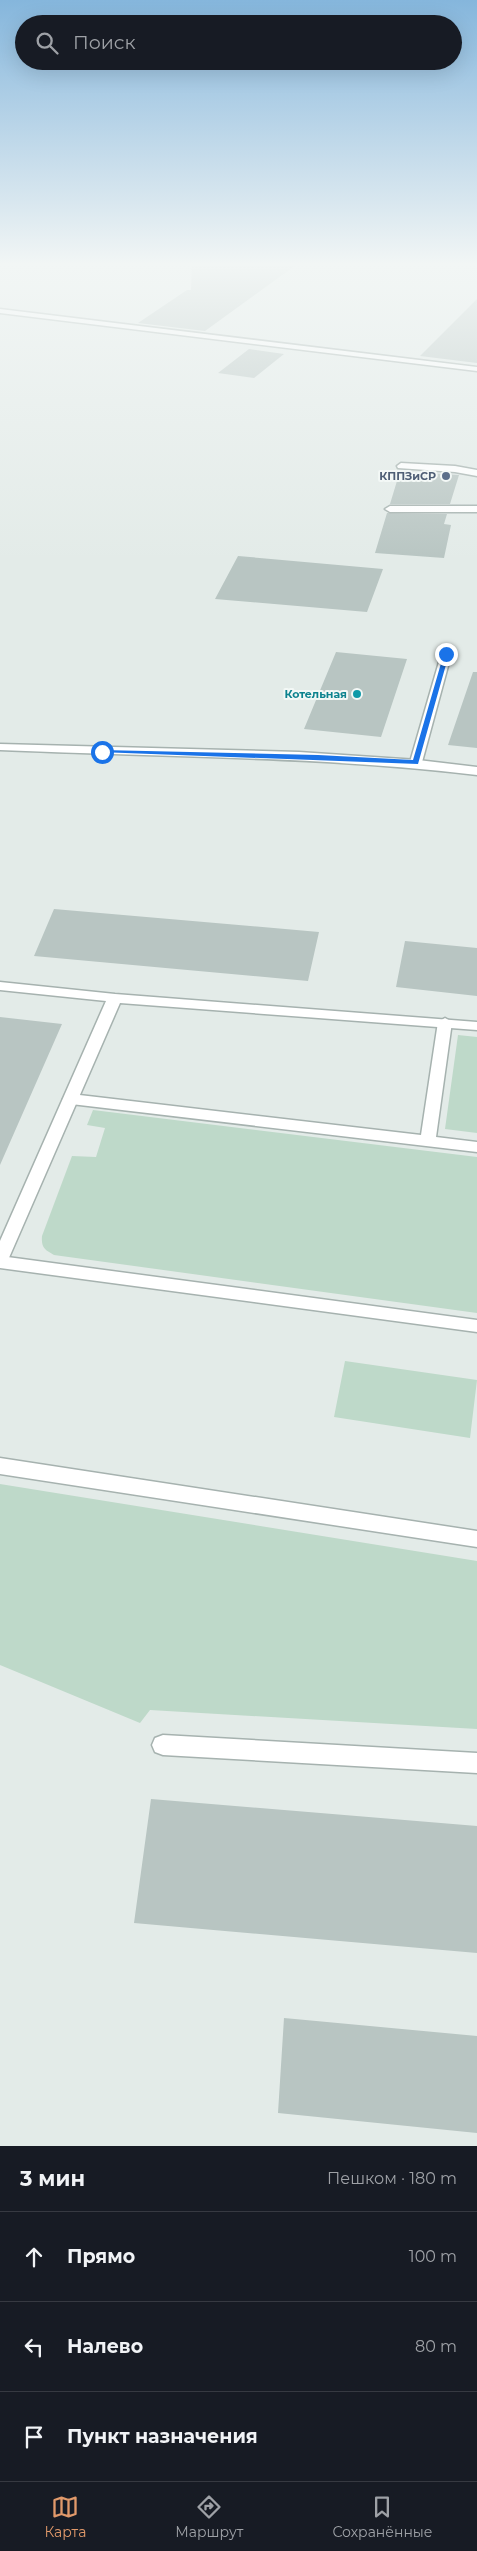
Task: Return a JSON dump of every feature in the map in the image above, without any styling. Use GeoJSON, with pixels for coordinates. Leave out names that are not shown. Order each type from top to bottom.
{"type":"FeatureCollection","features":[{"type":"Feature","properties":{"kind":"street"},"geometry":{"type":"LineString","coordinates":[[421,362],[477,369]]}},
{"type":"Feature","properties":{"kind":"street"},"geometry":{"type":"LineString","coordinates":[[401,466],[455,469],[477,473]]}},
{"type":"Feature","properties":{"kind":"street"},"geometry":{"type":"LineString","coordinates":[[390,509],[477,509]]}},
{"type":"Feature","properties":{"kind":"street"},"geometry":{"type":"LineString","coordinates":[[416,762],[446,654]]}},
{"type":"Feature","properties":{"kind":"street"},"geometry":{"type":"LineString","coordinates":[[0,747],[102,752],[318,757],[416,762],[477,771]]}},
{"type":"Feature","properties":{"kind":"street"},"geometry":{"type":"LineString","coordinates":[[0,986],[115,998],[445,1022],[477,1026]]}},
{"type":"Feature","properties":{"kind":"street"},"geometry":{"type":"LineString","coordinates":[[115,998],[0,1261],[477,1326]]}},
{"type":"Feature","properties":{"kind":"street"},"geometry":{"type":"LineString","coordinates":[[428,1141],[445,1022]]}},
{"type":"Feature","properties":{"kind":"street"},"geometry":{"type":"LineString","coordinates":[[71,1098],[477,1147]]}},
{"type":"Feature","properties":{"kind":"street"},"geometry":{"type":"LineString","coordinates":[[0,1466],[477,1539]]}},
{"type":"Feature","properties":{"kind":"street"},"geometry":{"type":"LineString","coordinates":[[163,1745],[477,1763]]}},
{"type":"Feature","properties":{"kind":"green space"},"geometry":{"type":"Polygon","coordinates":[[[458,1035],[477,1037],[477,1133],[445,1129],[458,1035]]]}},
{"type":"Feature","properties":{"kind":"green space"},"geometry":{"type":"Polygon","coordinates":[[[93,1110],[477,1157],[477,1313],[54,1255],[48,1252],[42,1243],[42,1236],[72,1156],[96,1157],[105,1128],[87,1125],[93,1110]]]}},
{"type":"Feature","properties":{"kind":"green space"},"geometry":{"type":"Polygon","coordinates":[[[345,1361],[477,1380],[470,1438],[334,1417],[345,1361]]]}},
{"type":"Feature","properties":{"kind":"green space"},"geometry":{"type":"Polygon","coordinates":[[[0,1484],[477,1561],[477,1729],[150,1710],[140,1723],[0,1665],[0,1484]]]}},
{"type":"Feature","properties":{"kind":"building"},"geometry":{"type":"Polygon","coordinates":[[[232,362],[274,362],[254,378],[218,373],[232,362]]]}},
{"type":"Feature","properties":{"kind":"building"},"geometry":{"type":"Polygon","coordinates":[[[400,471],[459,475],[450,504],[390,504],[400,471]]]}},
{"type":"Feature","properties":{"kind":"building"},"geometry":{"type":"Polygon","coordinates":[[[387,513],[447,514],[444,524],[451,525],[444,558],[375,553],[387,513]]]}},
{"type":"Feature","properties":{"kind":"building"},"geometry":{"type":"Polygon","coordinates":[[[238,556],[383,569],[367,612],[215,599],[238,556]]]}},
{"type":"Feature","properties":{"kind":"building","name":"Котельная"},"geometry":{"type":"Polygon","coordinates":[[[336,652],[407,659],[381,737],[304,729],[336,652]]]}},
{"type":"Feature","properties":{"kind":"building"},"geometry":{"type":"Polygon","coordinates":[[[473,672],[477,672],[477,748],[448,745],[473,672]]]}},
{"type":"Feature","properties":{"kind":"building"},"geometry":{"type":"Polygon","coordinates":[[[54,909],[319,932],[308,981],[34,956],[54,909]]]}},
{"type":"Feature","properties":{"kind":"building"},"geometry":{"type":"Polygon","coordinates":[[[405,941],[477,948],[477,996],[396,987],[405,941]]]}},
{"type":"Feature","properties":{"kind":"building"},"geometry":{"type":"Polygon","coordinates":[[[0,1017],[62,1024],[0,1165],[0,1017]]]}},
{"type":"Feature","properties":{"kind":"building"},"geometry":{"type":"Polygon","coordinates":[[[151,1799],[477,1826],[477,1953],[134,1923],[151,1799]]]}},
{"type":"Feature","properties":{"kind":"building"},"geometry":{"type":"Polygon","coordinates":[[[284,2018],[477,2036],[477,2133],[278,2113],[284,2018]]]}},
{"type":"Feature","properties":{"kind":"place","name":"КППЗиСР"},"geometry":{"type":"Point","coordinates":[446,476]}},
{"type":"Feature","properties":{"kind":"place","name":"Котельная"},"geometry":{"type":"Point","coordinates":[357,694]}},
{"type":"Feature","properties":{"kind":"route"},"geometry":{"type":"LineString","coordinates":[[102,752],[318,757],[416,762],[446,654]]}}]}
